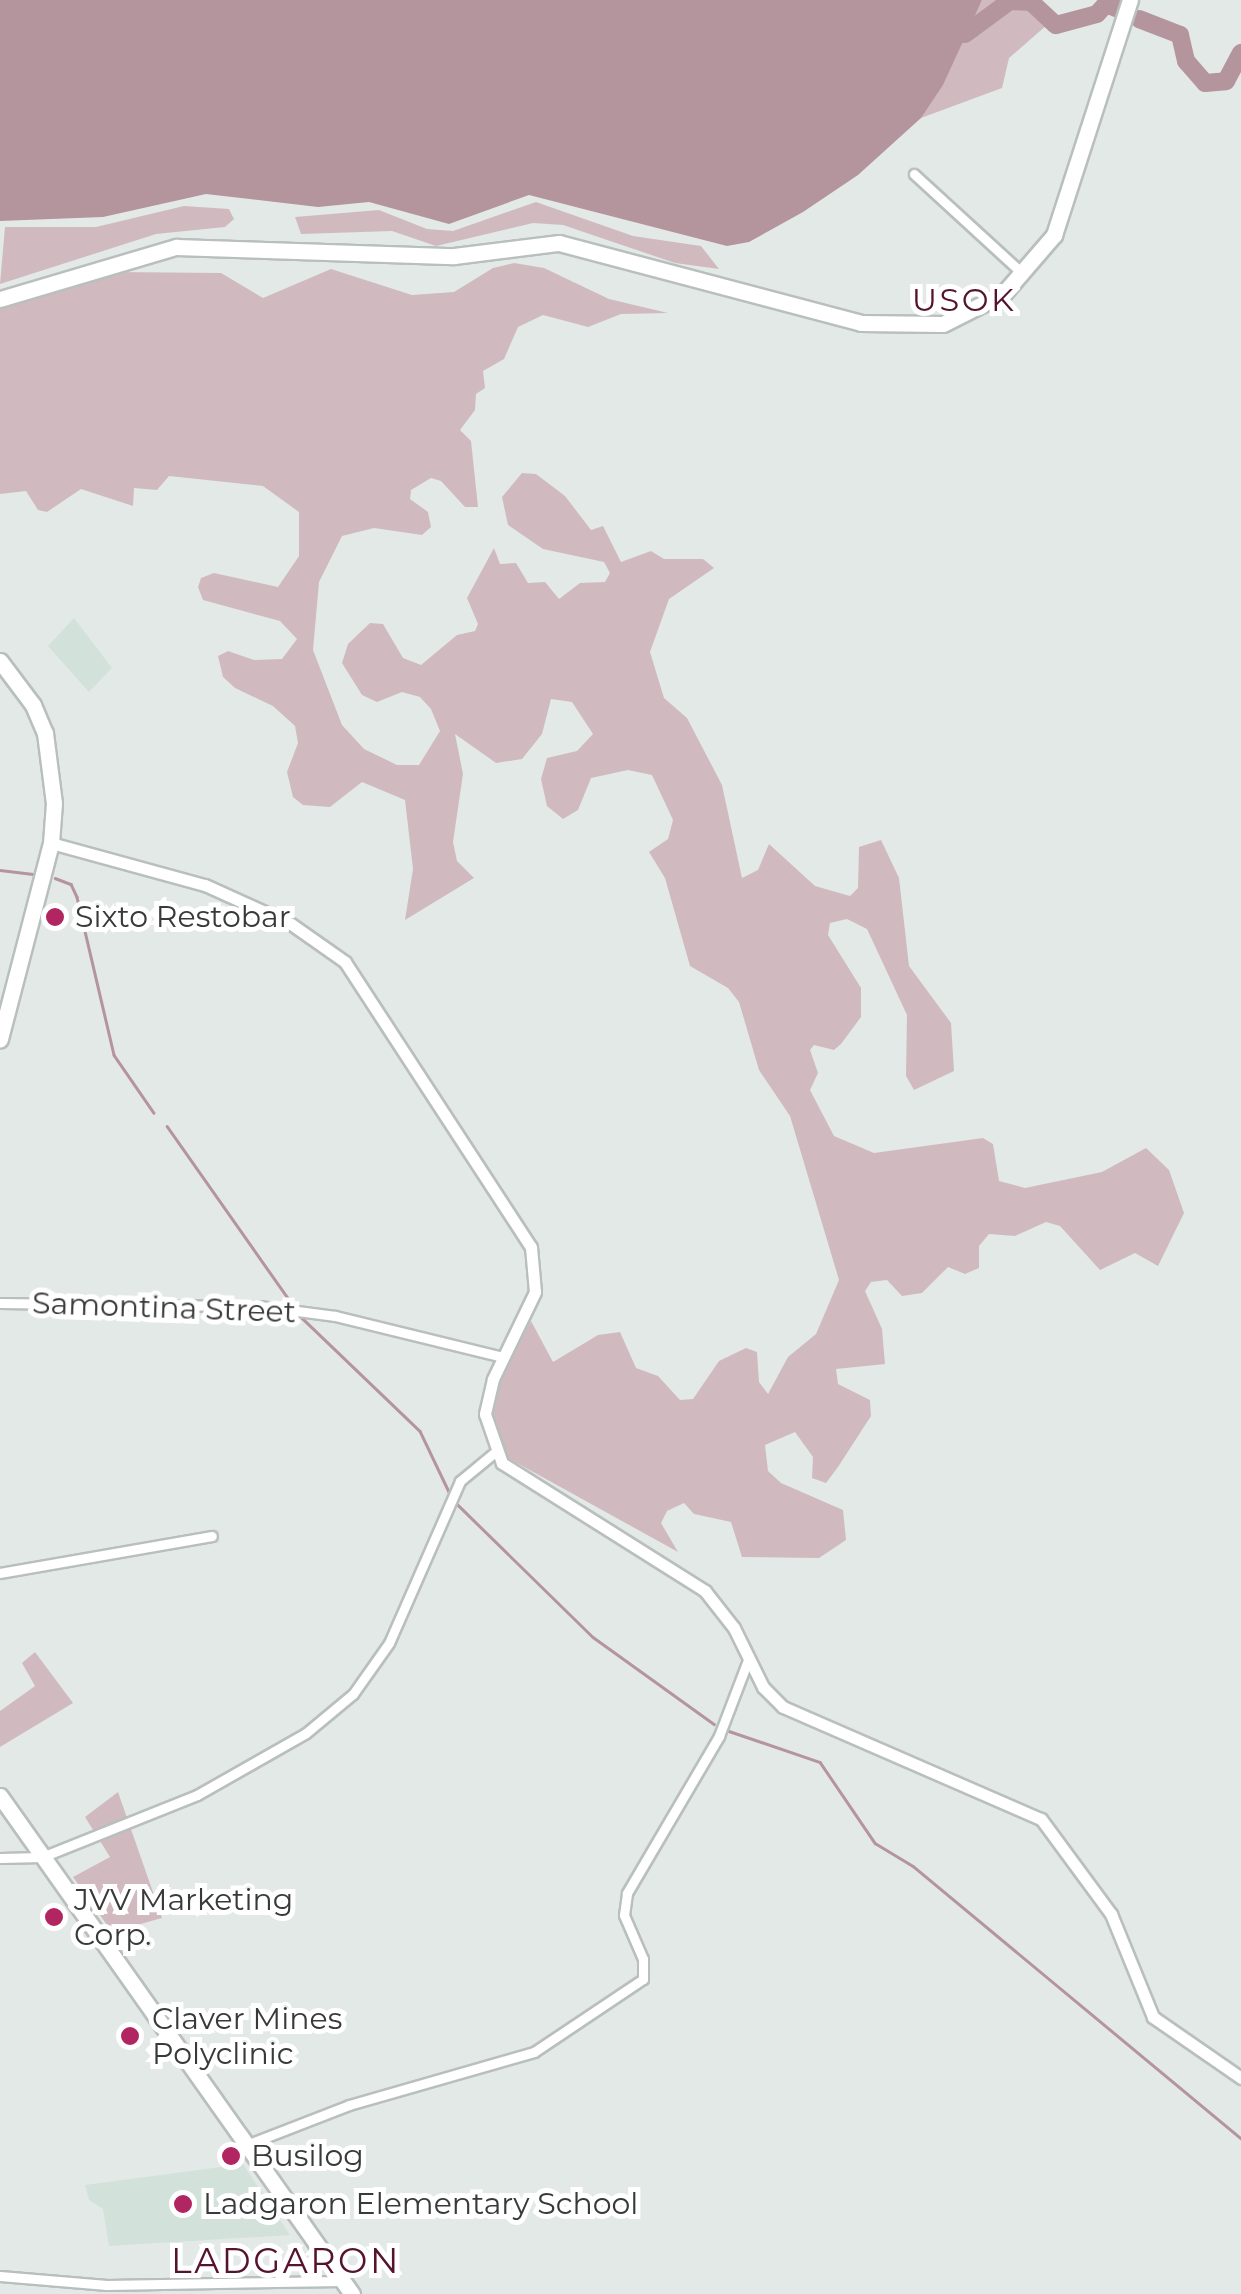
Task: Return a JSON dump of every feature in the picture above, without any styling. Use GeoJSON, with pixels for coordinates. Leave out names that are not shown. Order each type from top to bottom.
{"type":"FeatureCollection","features":[{"type":"Feature","properties":{"kind":"highway"},"geometry":{"type":"LineString","coordinates":[[0,299],[176,248],[478,256],[558,243],[832,317],[907,327],[978,312],[1024,274],[1065,214],[1130,0]]}},
{"type":"Feature","properties":{"kind":"highway"},"geometry":{"type":"LineString","coordinates":[[0,662],[34,704],[45,733],[54,785],[51,843],[0,1039]]}},
{"type":"Feature","properties":{"kind":"highway"},"geometry":{"type":"LineString","coordinates":[[0,1796],[348,2288]]}},
{"type":"Feature","properties":{"kind":"street"},"geometry":{"type":"LineString","coordinates":[[914,174],[1024,274]]}},
{"type":"Feature","properties":{"kind":"street"},"geometry":{"type":"LineString","coordinates":[[51,843],[205,884],[292,924],[345,962],[531,1247],[535,1292],[503,1357],[485,1414],[495,1452],[525,1481],[641,1546],[705,1591],[748,1660],[784,1706],[1041,1819],[1111,1914],[1153,2016],[1241,2078]]}},
{"type":"Feature","properties":{"kind":"street","name":"Samontina Street"},"geometry":{"type":"LineString","coordinates":[[0,1303],[259,1306],[335,1316],[503,1357]]}},
{"type":"Feature","properties":{"kind":"street"},"geometry":{"type":"LineString","coordinates":[[0,1858],[42,1857],[197,1794],[306,1733],[353,1694],[397,1626],[460,1481],[495,1452]]}},
{"type":"Feature","properties":{"kind":"street"},"geometry":{"type":"LineString","coordinates":[[0,1573],[212,1536]]}},
{"type":"Feature","properties":{"kind":"street"},"geometry":{"type":"LineString","coordinates":[[246,2145],[331,2111],[534,2052],[643,1978],[624,1915],[627,1893],[719,1736],[748,1660]]}},
{"type":"Feature","properties":{"kind":"street"},"geometry":{"type":"LineString","coordinates":[[0,2276],[107,2285],[348,2288]]}},
{"type":"Feature","properties":{"kind":"shaded area"},"geometry":{"type":"Polygon","coordinates":[[[0,0],[982,0],[943,85],[921,118],[858,175],[803,212],[749,242],[727,246],[529,195],[449,224],[369,202],[318,207],[206,194],[103,217],[0,221],[0,0]]]}},
{"type":"Feature","properties":{"kind":"shaded area"},"geometry":{"type":"Polygon","coordinates":[[[982,0],[1041,0],[1048,24],[1009,58],[1002,88],[921,118],[982,0]]]}},
{"type":"Feature","properties":{"kind":"shaded area"},"geometry":{"type":"Polygon","coordinates":[[[536,202],[633,236],[701,246],[719,269],[675,263],[563,225],[533,223],[436,246],[392,231],[301,234],[295,217],[379,210],[427,229],[453,231],[536,202]]]}},
{"type":"Feature","properties":{"kind":"shaded area"},"geometry":{"type":"Polygon","coordinates":[[[184,206],[229,209],[234,219],[225,227],[156,234],[0,284],[5,227],[96,227],[184,206]]]}},
{"type":"Feature","properties":{"kind":"shaded area"},"geometry":{"type":"Polygon","coordinates":[[[514,263],[544,268],[609,299],[668,313],[621,314],[588,327],[543,315],[518,327],[504,359],[483,371],[485,388],[476,394],[475,410],[460,430],[471,441],[478,507],[465,507],[441,481],[431,478],[411,490],[410,499],[428,512],[431,527],[422,535],[374,528],[342,536],[319,582],[313,650],[342,725],[364,749],[397,765],[419,765],[440,731],[431,709],[420,697],[402,692],[377,702],[362,695],[342,663],[348,644],[370,623],[383,624],[403,658],[421,665],[457,635],[475,631],[478,624],[467,598],[494,548],[500,564],[516,563],[528,583],[545,582],[559,599],[580,583],[605,582],[610,573],[604,562],[543,549],[508,525],[502,497],[522,473],[536,474],[565,496],[591,530],[603,526],[621,562],[651,551],[664,559],[703,559],[714,568],[669,599],[650,652],[664,698],[687,718],[722,785],[742,878],[758,870],[769,844],[815,886],[850,896],[858,888],[859,847],[881,840],[899,878],[909,966],[951,1023],[954,1071],[914,1090],[906,1076],[907,1015],[867,929],[847,919],[830,923],[828,935],[861,988],[861,1017],[841,1044],[834,1050],[814,1045],[810,1050],[818,1073],[810,1090],[834,1136],[874,1153],[983,1138],[993,1144],[999,1181],[1025,1188],[1102,1172],[1146,1148],[1169,1170],[1184,1213],[1158,1266],[1135,1253],[1100,1270],[1060,1226],[1046,1222],[1015,1236],[989,1234],[979,1246],[979,1268],[965,1274],[948,1267],[922,1293],[902,1296],[887,1280],[871,1282],[865,1291],[882,1329],[885,1364],[836,1369],[838,1384],[870,1400],[871,1416],[838,1467],[826,1483],[812,1478],[813,1457],[795,1432],[765,1445],[768,1471],[781,1483],[843,1510],[846,1540],[819,1558],[742,1557],[731,1522],[694,1514],[684,1503],[667,1511],[661,1523],[678,1552],[508,1458],[491,1420],[493,1392],[531,1321],[553,1362],[598,1335],[620,1332],[636,1368],[658,1376],[680,1400],[693,1399],[719,1361],[746,1348],[757,1352],[759,1382],[768,1394],[788,1357],[816,1334],[839,1280],[790,1116],[759,1070],[739,1002],[728,988],[690,966],[665,878],[649,852],[668,839],[673,820],[652,775],[628,770],[591,778],[578,810],[563,819],[547,806],[541,779],[547,758],[577,751],[593,734],[572,702],[551,699],[542,734],[522,759],[496,763],[455,734],[463,774],[453,842],[457,861],[474,878],[405,920],[413,869],[405,800],[362,782],[330,807],[303,805],[293,797],[287,772],[298,743],[295,726],[273,706],[235,688],[223,677],[218,656],[228,651],[254,660],[282,659],[297,639],[280,621],[203,600],[198,587],[201,578],[214,573],[278,587],[299,556],[299,512],[263,486],[169,476],[157,490],[134,488],[133,506],[81,489],[47,512],[38,510],[26,491],[0,494],[0,307],[115,272],[221,273],[263,298],[331,269],[412,295],[454,292],[493,268],[514,263]]]}},
{"type":"Feature","properties":{"kind":"shaded area"},"geometry":{"type":"Polygon","coordinates":[[[74,618],[112,668],[89,692],[48,646],[74,618]]]}},
{"type":"Feature","properties":{"kind":"shaded area"},"geometry":{"type":"Polygon","coordinates":[[[35,1652],[73,1703],[0,1747],[0,1711],[35,1686],[22,1663],[35,1652]]]}},
{"type":"Feature","properties":{"kind":"shaded area"},"geometry":{"type":"Polygon","coordinates":[[[118,1792],[162,1918],[112,1932],[73,1877],[110,1857],[85,1817],[118,1792]]]}},
{"type":"Feature","properties":{"kind":"shaded area","name":"Ladgaron Elementary School"},"geometry":{"type":"Polygon","coordinates":[[[243,2164],[290,2235],[109,2246],[103,2209],[89,2200],[85,2185],[243,2164]]]}},
{"type":"Feature","properties":{"kind":"waterway"},"geometry":{"type":"LineString","coordinates":[[965,34],[1010,1],[1031,2],[1056,25],[1097,14],[1106,4],[1116,8]]}},
{"type":"Feature","properties":{"kind":"waterway"},"geometry":{"type":"LineString","coordinates":[[1139,19],[1180,35],[1186,61],[1205,83],[1226,81],[1241,53]]}},
{"type":"Feature","properties":{"kind":"waterway"},"geometry":{"type":"LineString","coordinates":[[0,870],[35,874]]}},
{"type":"Feature","properties":{"kind":"waterway"},"geometry":{"type":"LineString","coordinates":[[55,878],[71,884],[77,897],[114,1055],[154,1113]]}},
{"type":"Feature","properties":{"kind":"waterway"},"geometry":{"type":"LineString","coordinates":[[167,1126],[293,1305]]}},
{"type":"Feature","properties":{"kind":"waterway"},"geometry":{"type":"LineString","coordinates":[[300,1316],[420,1431],[450,1494]]}},
{"type":"Feature","properties":{"kind":"waterway"},"geometry":{"type":"LineString","coordinates":[[454,1501],[593,1637],[714,1724]]}},
{"type":"Feature","properties":{"kind":"waterway"},"geometry":{"type":"LineString","coordinates":[[726,1730],[820,1762],[875,1843],[913,1866],[1241,2138]]}},
{"type":"Feature","properties":{"kind":"place","name":"Sixto Restobar"},"geometry":{"type":"Point","coordinates":[55,917]}},
{"type":"Feature","properties":{"kind":"place","name":"JVV Marketing Corp."},"geometry":{"type":"Point","coordinates":[54,1917]}},
{"type":"Feature","properties":{"kind":"place","name":"Claver Mines Polyclinic"},"geometry":{"type":"Point","coordinates":[130,2036]}},
{"type":"Feature","properties":{"kind":"place","name":"Busilog"},"geometry":{"type":"Point","coordinates":[231,2156]}},
{"type":"Feature","properties":{"kind":"place","name":"Ladgaron Elementary School"},"geometry":{"type":"Point","coordinates":[183,2204]}},
{"type":"Feature","properties":{"kind":"district","name":"USOK"},"geometry":{"type":"Point","coordinates":[964,300]}},
{"type":"Feature","properties":{"kind":"district","name":"LADGARON"},"geometry":{"type":"Point","coordinates":[286,2261]}}]}
